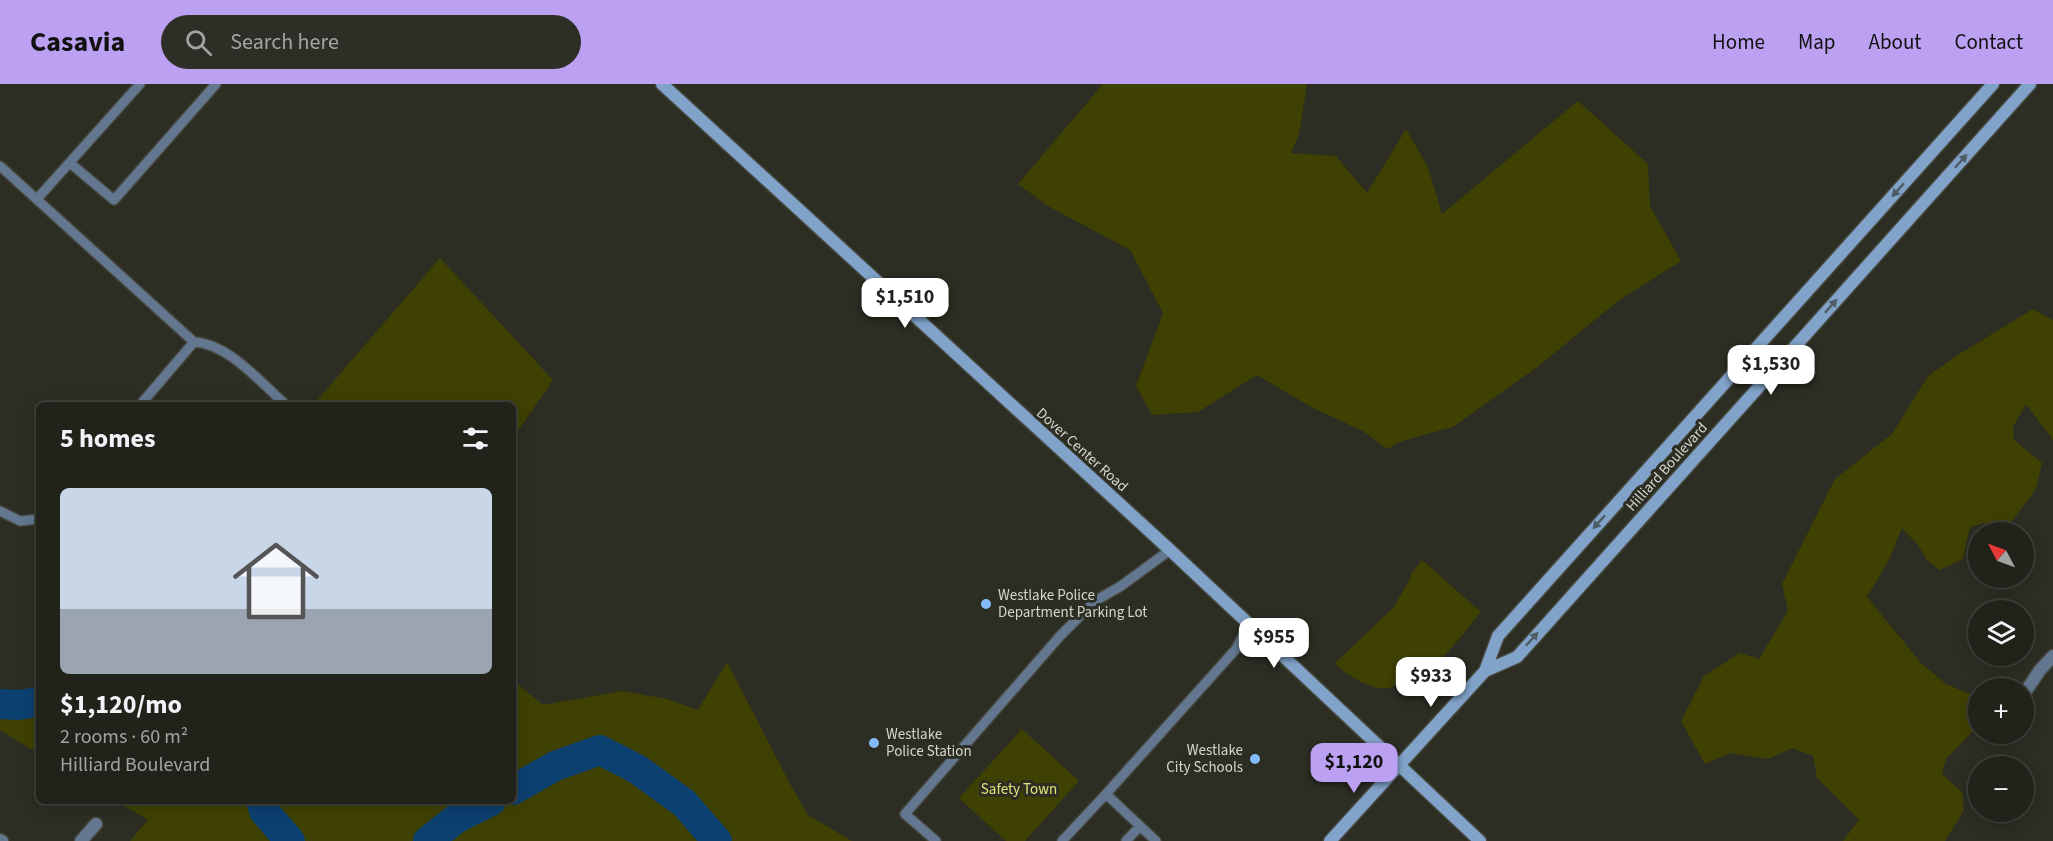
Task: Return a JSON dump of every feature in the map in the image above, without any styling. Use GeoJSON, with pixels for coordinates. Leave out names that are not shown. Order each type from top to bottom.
{"type":"FeatureCollection","features":[{"type":"Feature","properties":{"kind":"main road","name":"Dover Center Road"},"geometry":{"type":"LineString","coordinates":[[662,84],[1170,550],[1480,841]]}},
{"type":"Feature","properties":{"kind":"main road","name":"Hilliard Boulevard"},"geometry":{"type":"LineString","coordinates":[[1330,841],[1485,671],[1498,636],[1993,84]]}},
{"type":"Feature","properties":{"kind":"main road","name":"Hilliard Boulevard"},"geometry":{"type":"LineString","coordinates":[[1485,671],[1517,657],[2030,84]]}},
{"type":"Feature","properties":{"kind":"street"},"geometry":{"type":"LineString","coordinates":[[2034,679],[2053,656]]}},
{"type":"Feature","properties":{"kind":"street"},"geometry":{"type":"LineString","coordinates":[[81,841],[96,824]]}},
{"type":"Feature","properties":{"kind":"lane"},"geometry":{"type":"LineString","coordinates":[[37,199],[140,84]]}},
{"type":"Feature","properties":{"kind":"lane"},"geometry":{"type":"LineString","coordinates":[[70,162],[114,200],[216,84]]}},
{"type":"Feature","properties":{"kind":"lane"},"geometry":{"type":"LineString","coordinates":[[0,166],[194,342],[205,342],[229,354],[283,402]]}},
{"type":"Feature","properties":{"kind":"lane"},"geometry":{"type":"LineString","coordinates":[[143,402],[194,342]]}},
{"type":"Feature","properties":{"kind":"lane"},"geometry":{"type":"LineString","coordinates":[[0,511],[20,521],[36,520]]}},
{"type":"Feature","properties":{"kind":"lane"},"geometry":{"type":"LineString","coordinates":[[936,841],[905,814],[1045,652],[1095,601],[1121,586],[1170,550]]}},
{"type":"Feature","properties":{"kind":"lane"},"geometry":{"type":"LineString","coordinates":[[1062,841],[1236,649],[1249,624]]}},
{"type":"Feature","properties":{"kind":"lane"},"geometry":{"type":"LineString","coordinates":[[1106,794],[1156,841]]}},
{"type":"Feature","properties":{"kind":"lane"},"geometry":{"type":"LineString","coordinates":[[1126,841],[1140,826]]}},
{"type":"Feature","properties":{"kind":"green space"},"geometry":{"type":"Polygon","coordinates":[[[1103,84],[1307,84],[1299,134],[1291,153],[1336,156],[1367,193],[1406,129],[1428,167],[1442,214],[1578,101],[1648,164],[1650,206],[1681,261],[1618,301],[1536,368],[1453,427],[1402,441],[1387,449],[1363,431],[1313,408],[1257,375],[1198,412],[1152,415],[1136,386],[1163,313],[1130,250],[1048,206],[1018,184],[1103,84]]]}},
{"type":"Feature","properties":{"kind":"green space"},"geometry":{"type":"Polygon","coordinates":[[[440,258],[553,380],[516,434],[516,402],[316,402],[440,258]]]}},
{"type":"Feature","properties":{"kind":"green space"},"geometry":{"type":"Polygon","coordinates":[[[2033,309],[2053,320],[2053,440],[2026,404],[2013,427],[2014,440],[2042,463],[2036,489],[2011,522],[1968,522],[1968,536],[1963,559],[1940,570],[1927,560],[1918,545],[1902,528],[1889,560],[1867,597],[1921,663],[1946,684],[1968,693],[1968,736],[1946,759],[1942,774],[1962,792],[1964,810],[1945,841],[1843,841],[1859,820],[1817,778],[1813,756],[1792,748],[1768,759],[1730,753],[1705,764],[1681,721],[1704,676],[1740,653],[1759,659],[1788,611],[1782,584],[1835,479],[1892,434],[1928,376],[2033,309]]]}},
{"type":"Feature","properties":{"kind":"green space"},"geometry":{"type":"Polygon","coordinates":[[[1422,560],[1481,612],[1445,655],[1423,673],[1399,680],[1392,687],[1377,688],[1361,682],[1335,663],[1393,608],[1411,574],[1422,560]]]}},
{"type":"Feature","properties":{"kind":"green space"},"geometry":{"type":"Polygon","coordinates":[[[727,662],[808,815],[852,841],[130,841],[148,820],[121,804],[516,804],[516,682],[543,705],[622,691],[667,699],[698,710],[727,662]]]}},
{"type":"Feature","properties":{"kind":"green space"},"geometry":{"type":"Polygon","coordinates":[[[0,693],[18,705],[36,702],[36,752],[0,730],[0,693]]]}},
{"type":"Feature","properties":{"kind":"green space","name":"Safety Town"},"geometry":{"type":"Polygon","coordinates":[[[1022,729],[1079,781],[1025,841],[1006,841],[959,798],[1022,729]]]}},
{"type":"Feature","properties":{"kind":"waterway"},"geometry":{"type":"LineString","coordinates":[[0,704],[36,702]]}},
{"type":"Feature","properties":{"kind":"waterway"},"geometry":{"type":"LineString","coordinates":[[516,788],[555,766],[600,750],[637,769],[684,803],[717,841]]}},
{"type":"Feature","properties":{"kind":"waterway"},"geometry":{"type":"LineString","coordinates":[[262,804],[264,811],[290,841]]}},
{"type":"Feature","properties":{"kind":"waterway"},"geometry":{"type":"LineString","coordinates":[[428,841],[457,818],[485,804]]}},
{"type":"Feature","properties":{"kind":"place","name":"Westlake Police Department Parking Lot"},"geometry":{"type":"Point","coordinates":[986,604]}},
{"type":"Feature","properties":{"kind":"place","name":"Westlake Police Station"},"geometry":{"type":"Point","coordinates":[874,743]}},
{"type":"Feature","properties":{"kind":"place","name":"Westlake City Schools"},"geometry":{"type":"Point","coordinates":[1255,759]}}]}
